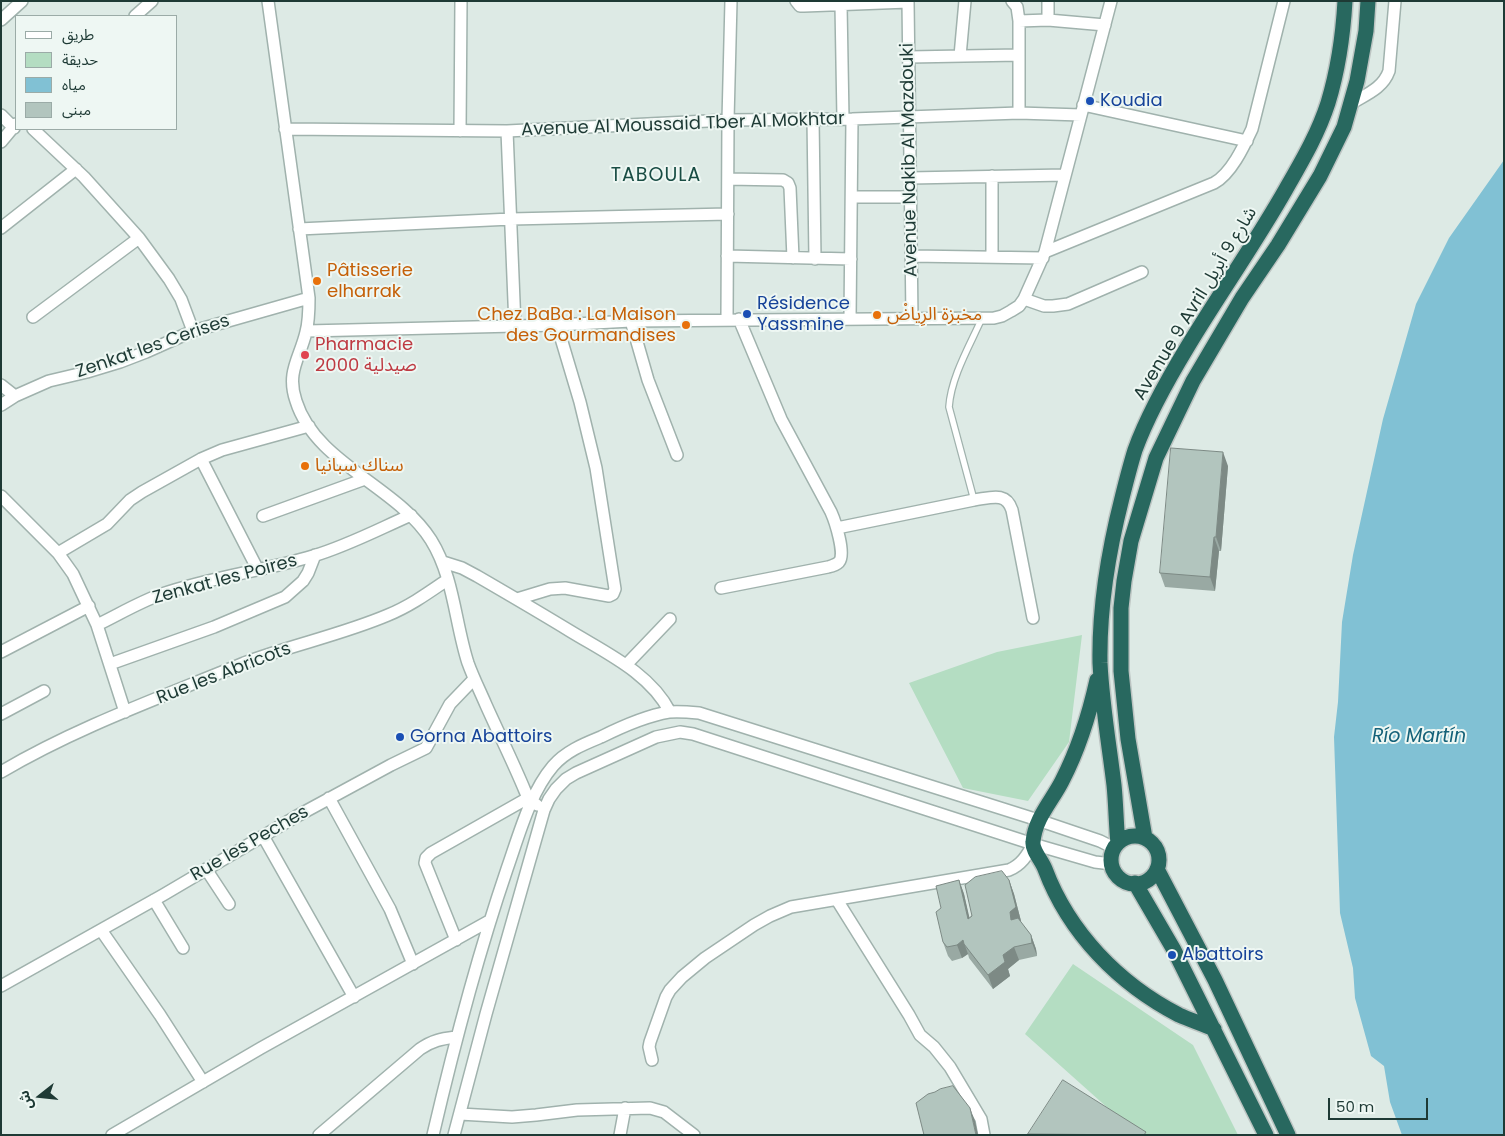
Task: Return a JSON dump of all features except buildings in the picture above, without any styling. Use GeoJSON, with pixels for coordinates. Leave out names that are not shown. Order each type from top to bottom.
{"type":"FeatureCollection","features":[{"type":"Feature","properties":{"kind":"highway","name":"Avenue 9 Avril شارع 9 أبريل"},"geometry":{"type":"LineString","coordinates":[[1112,864],[1112,853],[1116,846],[1114,785],[1104,715],[1100,665],[1100,627],[1105,577],[1113,534],[1135,451],[1153,408],[1171,374],[1206,316],[1267,223],[1316,133],[1328,104],[1337,68],[1343,34],[1345,1]]}},
{"type":"Feature","properties":{"kind":"highway","name":"Avenue 9 Avril شارع 9 أبريل"},"geometry":{"type":"LineString","coordinates":[[1288,1135],[1214,980],[1157,869],[1157,851],[1145,838],[1128,739],[1121,671],[1121,608],[1131,541],[1156,458],[1193,381],[1242,298],[1278,245],[1320,176],[1344,127],[1358,81],[1366,31],[1368,1]]}},
{"type":"Feature","properties":{"kind":"highway"},"geometry":{"type":"LineString","coordinates":[[1100,665],[1090,713],[1077,749],[1062,782],[1038,820],[1033,844],[1047,875],[1072,920],[1104,962],[1153,1000],[1180,1016],[1214,1029]]}},
{"type":"Feature","properties":{"kind":"highway"},"geometry":{"type":"LineString","coordinates":[[1116,846],[1128,837],[1145,838]]}},
{"type":"Feature","properties":{"kind":"highway"},"geometry":{"type":"LineString","coordinates":[[1112,864],[1113,870],[1120,878],[1135,884],[1150,878],[1157,869]]}},
{"type":"Feature","properties":{"kind":"highway"},"geometry":{"type":"LineString","coordinates":[[1135,884],[1174,950],[1266,1135]]}},
{"type":"Feature","properties":{"kind":"street"},"geometry":{"type":"LineString","coordinates":[[1,20],[22,1]]}},
{"type":"Feature","properties":{"kind":"street"},"geometry":{"type":"LineString","coordinates":[[136,15],[152,1]]}},
{"type":"Feature","properties":{"kind":"street"},"geometry":{"type":"LineString","coordinates":[[268,1],[309,298],[307,331],[292,379],[296,402],[304,419],[329,449],[411,515],[427,535],[443,562],[468,663],[474,679],[530,800],[544,810]]}},
{"type":"Feature","properties":{"kind":"street"},"geometry":{"type":"LineString","coordinates":[[460,131],[461,1]]}},
{"type":"Feature","properties":{"kind":"street"},"geometry":{"type":"LineString","coordinates":[[721,588],[834,565],[841,560],[837,528],[831,512],[782,419],[733,319],[728,256],[728,120],[731,1]]}},
{"type":"Feature","properties":{"kind":"street"},"geometry":{"type":"LineString","coordinates":[[796,1],[800,6],[908,2]]}},
{"type":"Feature","properties":{"kind":"street"},"geometry":{"type":"LineString","coordinates":[[960,56],[965,1]]}},
{"type":"Feature","properties":{"kind":"street"},"geometry":{"type":"LineString","coordinates":[[1012,1],[1017,7],[1018,21],[1019,113]]}},
{"type":"Feature","properties":{"kind":"street"},"geometry":{"type":"LineString","coordinates":[[1048,1],[1048,20]]}},
{"type":"Feature","properties":{"kind":"street"},"geometry":{"type":"LineString","coordinates":[[307,331],[632,321],[988,318],[1002,316],[1011,312],[1024,299],[1044,255],[1111,1]]}},
{"type":"Feature","properties":{"kind":"street"},"geometry":{"type":"LineString","coordinates":[[911,256],[992,257],[1044,255],[1220,180],[1247,141],[1254,121],[1284,1]]}},
{"type":"Feature","properties":{"kind":"street"},"geometry":{"type":"LineString","coordinates":[[1352,103],[1377,88],[1386,79],[1389,71],[1395,1]]}},
{"type":"Feature","properties":{"kind":"street","name":"Avenue Nakib Al Mazdouki"},"geometry":{"type":"LineString","coordinates":[[908,2],[912,318]]}},
{"type":"Feature","properties":{"kind":"street"},"geometry":{"type":"LineString","coordinates":[[841,5],[852,197],[850,319]]}},
{"type":"Feature","properties":{"kind":"street"},"geometry":{"type":"LineString","coordinates":[[1018,21],[1048,20],[1105,25]]}},
{"type":"Feature","properties":{"kind":"street"},"geometry":{"type":"LineString","coordinates":[[909,57],[1019,55]]}},
{"type":"Feature","properties":{"kind":"street","name":"Avenue Al Moussaid Tber Al Mokhtar"},"geometry":{"type":"LineString","coordinates":[[285,129],[507,131],[728,120],[848,119],[1082,110],[1247,141]]}},
{"type":"Feature","properties":{"kind":"street"},"geometry":{"type":"LineString","coordinates":[[1,115],[15,126],[1,142]]}},
{"type":"Feature","properties":{"kind":"street"},"geometry":{"type":"LineString","coordinates":[[813,119],[815,258]]}},
{"type":"Feature","properties":{"kind":"street"},"geometry":{"type":"LineString","coordinates":[[34,130],[76,169],[139,238],[169,279],[193,331]]}},
{"type":"Feature","properties":{"kind":"street"},"geometry":{"type":"LineString","coordinates":[[507,131],[515,326]]}},
{"type":"Feature","properties":{"kind":"street"},"geometry":{"type":"LineString","coordinates":[[1,228],[76,169]]}},
{"type":"Feature","properties":{"kind":"street"},"geometry":{"type":"LineString","coordinates":[[910,178],[1065,175]]}},
{"type":"Feature","properties":{"kind":"street"},"geometry":{"type":"LineString","coordinates":[[992,176],[992,257]]}},
{"type":"Feature","properties":{"kind":"street"},"geometry":{"type":"LineString","coordinates":[[728,179],[783,180],[788,183],[790,188],[793,258]]}},
{"type":"Feature","properties":{"kind":"street"},"geometry":{"type":"LineString","coordinates":[[852,197],[910,196]]}},
{"type":"Feature","properties":{"kind":"street"},"geometry":{"type":"LineString","coordinates":[[299,228],[511,219],[728,214]]}},
{"type":"Feature","properties":{"kind":"street"},"geometry":{"type":"LineString","coordinates":[[33,317],[139,238]]}},
{"type":"Feature","properties":{"kind":"street"},"geometry":{"type":"LineString","coordinates":[[728,256],[851,259]]}},
{"type":"Feature","properties":{"kind":"street"},"geometry":{"type":"LineString","coordinates":[[1024,299],[1037,305],[1061,305],[1142,272]]}},
{"type":"Feature","properties":{"kind":"street","name":"Zenkat les Cerises"},"geometry":{"type":"LineString","coordinates":[[1,405],[15,396],[49,381],[129,359],[193,331],[309,298]]}},
{"type":"Feature","properties":{"kind":"street"},"geometry":{"type":"LineString","coordinates":[[632,321],[648,380],[677,455]]}},
{"type":"Feature","properties":{"kind":"street"},"geometry":{"type":"LineString","coordinates":[[517,599],[550,589],[565,588],[609,596],[613,594],[615,589],[596,468],[580,402],[557,324]]}},
{"type":"Feature","properties":{"kind":"street"},"geometry":{"type":"LineString","coordinates":[[1,385],[15,396]]}},
{"type":"Feature","properties":{"kind":"street"},"geometry":{"type":"LineString","coordinates":[[58,553],[98,530],[130,500],[142,492],[201,459],[222,450],[309,426]]}},
{"type":"Feature","properties":{"kind":"street"},"geometry":{"type":"LineString","coordinates":[[201,459],[258,570]]}},
{"type":"Feature","properties":{"kind":"street"},"geometry":{"type":"LineString","coordinates":[[263,516],[365,479]]}},
{"type":"Feature","properties":{"kind":"street"},"geometry":{"type":"LineString","coordinates":[[1,496],[58,553],[73,574],[96,625],[125,712]]}},
{"type":"Feature","properties":{"kind":"street"},"geometry":{"type":"LineString","coordinates":[[837,528],[974,500],[1002,497],[1007,499],[1010,503],[1033,618]]}},
{"type":"Feature","properties":{"kind":"street","name":"Zenkat les Poires"},"geometry":{"type":"LineString","coordinates":[[96,625],[161,594],[315,555],[411,515]]}},
{"type":"Feature","properties":{"kind":"street"},"geometry":{"type":"LineString","coordinates":[[110,664],[214,627],[284,597],[303,581],[308,574],[315,555]]}},
{"type":"Feature","properties":{"kind":"street"},"geometry":{"type":"LineString","coordinates":[[443,562],[462,568],[626,665],[649,683],[670,712]]}},
{"type":"Feature","properties":{"kind":"street","name":"Rue les Abricots"},"geometry":{"type":"LineString","coordinates":[[1,772],[40,751],[125,712],[268,654],[311,642],[389,615],[448,580]]}},
{"type":"Feature","properties":{"kind":"street"},"geometry":{"type":"LineString","coordinates":[[1,652],[88,606]]}},
{"type":"Feature","properties":{"kind":"street"},"geometry":{"type":"LineString","coordinates":[[626,665],[670,619]]}},
{"type":"Feature","properties":{"kind":"street","name":"Rue les Peches"},"geometry":{"type":"LineString","coordinates":[[1,986],[329,798],[391,764],[426,748],[450,704],[474,679]]}},
{"type":"Feature","properties":{"kind":"street"},"geometry":{"type":"LineString","coordinates":[[1,714],[44,691]]}},
{"type":"Feature","properties":{"kind":"street"},"geometry":{"type":"LineString","coordinates":[[433,1135],[456,1036],[489,921],[530,800],[549,771],[562,757],[574,749],[635,721],[670,712],[699,714],[1116,846]]}},
{"type":"Feature","properties":{"kind":"street"},"geometry":{"type":"LineString","coordinates":[[454,1135],[486,1014],[544,810],[549,799],[566,779],[576,773],[656,737],[680,732],[693,734],[1033,844],[1095,862],[1112,864]]}},
{"type":"Feature","properties":{"kind":"street"},"geometry":{"type":"LineString","coordinates":[[329,798],[390,910],[413,964]]}},
{"type":"Feature","properties":{"kind":"street"},"geometry":{"type":"LineString","coordinates":[[456,940],[425,863],[426,858],[440,848],[530,800]]}},
{"type":"Feature","properties":{"kind":"street"},"geometry":{"type":"LineString","coordinates":[[263,836],[354,997]]}},
{"type":"Feature","properties":{"kind":"street"},"geometry":{"type":"LineString","coordinates":[[652,1060],[649,1047],[670,990],[705,958],[770,916],[791,907],[1009,870],[1024,860],[1033,844]]}},
{"type":"Feature","properties":{"kind":"street"},"geometry":{"type":"LineString","coordinates":[[206,869],[229,904]]}},
{"type":"Feature","properties":{"kind":"street"},"geometry":{"type":"LineString","coordinates":[[154,900],[182,948]]}},
{"type":"Feature","properties":{"kind":"street"},"geometry":{"type":"LineString","coordinates":[[837,900],[920,1035],[934,1047],[950,1067],[981,1119],[984,1135]]}},
{"type":"Feature","properties":{"kind":"street"},"geometry":{"type":"LineString","coordinates":[[112,1135],[489,921]]}},
{"type":"Feature","properties":{"kind":"street"},"geometry":{"type":"LineString","coordinates":[[101,930],[160,1015],[203,1082]]}},
{"type":"Feature","properties":{"kind":"street"},"geometry":{"type":"LineString","coordinates":[[319,1135],[420,1049],[438,1039],[456,1036]]}},
{"type":"Feature","properties":{"kind":"street"},"geometry":{"type":"LineString","coordinates":[[620,1135],[625,1108]]}},
{"type":"Feature","properties":{"kind":"street"},"geometry":{"type":"LineString","coordinates":[[460,1114],[512,1117],[536,1116],[577,1110],[650,1108],[664,1112],[694,1135]]}},
{"type":"Feature","properties":{"kind":"lane"},"geometry":{"type":"LineString","coordinates":[[974,500],[949,407],[954,381],[988,318]]}},
{"type":"Feature","properties":{"kind":"green space"},"geometry":{"type":"Polygon","coordinates":[[[1082,635],[1069,742],[1028,801],[963,788],[909,683],[997,652],[1082,635]]]}},
{"type":"Feature","properties":{"kind":"green space"},"geometry":{"type":"Polygon","coordinates":[[[1073,964],[1193,1045],[1238,1135],[1138,1135],[1025,1034],[1073,964]]]}},
{"type":"Feature","properties":{"kind":"water","name":"Río Martín"},"geometry":{"type":"Polygon","coordinates":[[[1504,160],[1504,1135],[1402,1135],[1390,1102],[1384,1066],[1371,1056],[1355,998],[1353,968],[1340,913],[1334,737],[1338,702],[1342,622],[1353,555],[1383,419],[1416,304],[1449,238],[1504,160]]]}},
{"type":"Feature","properties":{"kind":"place","name":"Koudia"},"geometry":{"type":"Point","coordinates":[1090,101]}},
{"type":"Feature","properties":{"kind":"place","name":"Pâtisserie elharrak"},"geometry":{"type":"Point","coordinates":[317,281]}},
{"type":"Feature","properties":{"kind":"place","name":"Résidence Yassmine"},"geometry":{"type":"Point","coordinates":[747,314]}},
{"type":"Feature","properties":{"kind":"place","name":"مخبزة الرِياضْ"},"geometry":{"type":"Point","coordinates":[877,315]}},
{"type":"Feature","properties":{"kind":"place","name":"Chez BaBa : La Maison des Gourmandises"},"geometry":{"type":"Point","coordinates":[686,325]}},
{"type":"Feature","properties":{"kind":"place","name":"Pharmacie 2000 صيدلية"},"geometry":{"type":"Point","coordinates":[305,355]}},
{"type":"Feature","properties":{"kind":"place","name":"سناك سبانيا"},"geometry":{"type":"Point","coordinates":[305,466]}},
{"type":"Feature","properties":{"kind":"place","name":"Gorna Abattoirs"},"geometry":{"type":"Point","coordinates":[400,737]}},
{"type":"Feature","properties":{"kind":"place","name":"Abattoirs"},"geometry":{"type":"Point","coordinates":[1172,955]}},
{"type":"Feature","properties":{"kind":"district","name":"TABOULA"},"geometry":{"type":"Point","coordinates":[656,176]}}]}
